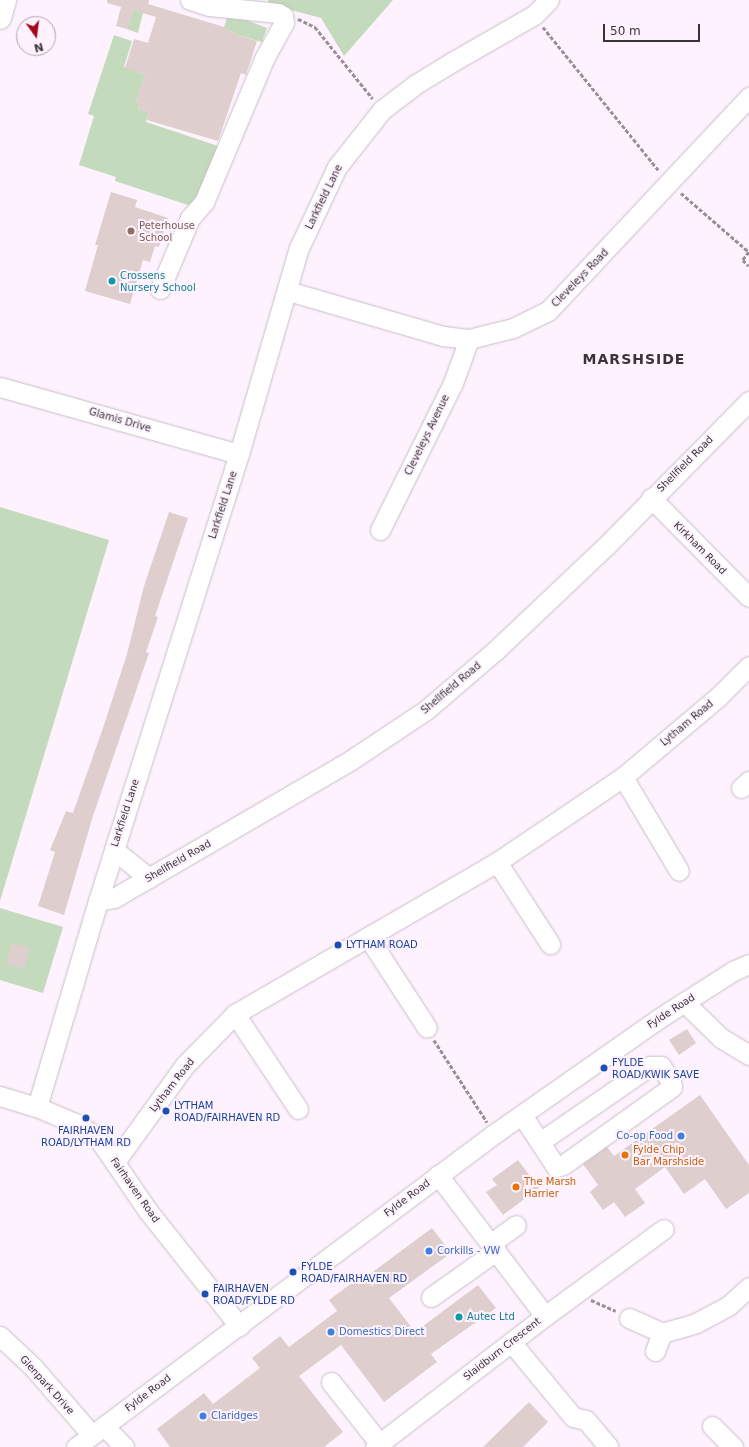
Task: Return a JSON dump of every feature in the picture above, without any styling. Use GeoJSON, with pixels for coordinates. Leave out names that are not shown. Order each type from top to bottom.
{"type":"FeatureCollection","features":[{"type":"Feature","properties":{"kind":"highway"},"geometry":{"type":"LineString","coordinates":[[0,18],[5,0]]}},
{"type":"Feature","properties":{"kind":"street"},"geometry":{"type":"LineString","coordinates":[[160,289],[190,218],[204,202],[265,57],[284,23],[283,16],[278,13],[254,8],[209,6],[190,0]]}},
{"type":"Feature","properties":{"kind":"street","name":"Larkfield Lane"},"geometry":{"type":"LineString","coordinates":[[36,1107],[98,900],[239,454],[299,248],[337,167],[382,110],[422,80],[534,15],[550,0]]}},
{"type":"Feature","properties":{"kind":"street","name":"Cleveleys Road"},"geometry":{"type":"LineString","coordinates":[[288,290],[409,327],[469,339],[513,328],[548,311],[749,98]]}},
{"type":"Feature","properties":{"kind":"street","name":"Cleveleys Avenue"},"geometry":{"type":"LineString","coordinates":[[380,530],[452,383],[469,339]]}},
{"type":"Feature","properties":{"kind":"street","name":"Glamis Drive"},"geometry":{"type":"LineString","coordinates":[[0,387],[239,454]]}},
{"type":"Feature","properties":{"kind":"street","name":"Shellfield Road"},"geometry":{"type":"LineString","coordinates":[[98,900],[114,898],[149,878],[351,760],[426,710],[496,650],[606,546],[651,498],[749,401]]}},
{"type":"Feature","properties":{"kind":"street","name":"Kirkham Road"},"geometry":{"type":"LineString","coordinates":[[651,498],[749,597]]}},
{"type":"Feature","properties":{"kind":"street","name":"Lytham Road"},"geometry":{"type":"LineString","coordinates":[[115,1162],[185,1065],[235,1014],[497,862],[623,777],[718,697],[749,666]]}},
{"type":"Feature","properties":{"kind":"street"},"geometry":{"type":"LineString","coordinates":[[623,777],[679,871]]}},
{"type":"Feature","properties":{"kind":"street"},"geometry":{"type":"LineString","coordinates":[[114,850],[149,878]]}},
{"type":"Feature","properties":{"kind":"street"},"geometry":{"type":"LineString","coordinates":[[497,862],[550,944]]}},
{"type":"Feature","properties":{"kind":"street"},"geometry":{"type":"LineString","coordinates":[[368,937],[426,1028]]}},
{"type":"Feature","properties":{"kind":"street","name":"Fylde Road"},"geometry":{"type":"LineString","coordinates":[[76,1447],[494,1134],[684,1002],[733,971],[749,964]]}},
{"type":"Feature","properties":{"kind":"street"},"geometry":{"type":"LineString","coordinates":[[684,1002],[721,1038],[749,1055]]}},
{"type":"Feature","properties":{"kind":"street"},"geometry":{"type":"LineString","coordinates":[[235,1014],[298,1109]]}},
{"type":"Feature","properties":{"kind":"street"},"geometry":{"type":"LineString","coordinates":[[522,1115],[537,1138],[556,1166],[563,1165],[672,1087],[671,1082],[661,1066],[650,1066],[544,1139],[537,1138]]}},
{"type":"Feature","properties":{"kind":"street","name":"Fairhaven Road"},"geometry":{"type":"LineString","coordinates":[[0,1096],[36,1107],[88,1131],[98,1138],[148,1211],[238,1326]]}},
{"type":"Feature","properties":{"kind":"street","name":"Slaidburn Crescent"},"geometry":{"type":"LineString","coordinates":[[377,1445],[545,1316],[438,1175]]}},
{"type":"Feature","properties":{"kind":"street"},"geometry":{"type":"LineString","coordinates":[[432,1297],[493,1247],[516,1224]]}},
{"type":"Feature","properties":{"kind":"street"},"geometry":{"type":"LineString","coordinates":[[545,1316],[664,1229]]}},
{"type":"Feature","properties":{"kind":"street"},"geometry":{"type":"LineString","coordinates":[[629,1318],[662,1333],[696,1323],[728,1306],[749,1287]]}},
{"type":"Feature","properties":{"kind":"street"},"geometry":{"type":"LineString","coordinates":[[655,1351],[662,1333]]}},
{"type":"Feature","properties":{"kind":"street","name":"Glenpark Drive"},"geometry":{"type":"LineString","coordinates":[[0,1336],[98,1430],[124,1447]]}},
{"type":"Feature","properties":{"kind":"street"},"geometry":{"type":"LineString","coordinates":[[511,1342],[573,1417],[586,1420],[609,1447]]}},
{"type":"Feature","properties":{"kind":"street"},"geometry":{"type":"LineString","coordinates":[[331,1382],[377,1445]]}},
{"type":"Feature","properties":{"kind":"street"},"geometry":{"type":"LineString","coordinates":[[712,1426],[733,1447]]}},
{"type":"Feature","properties":{"kind":"path"},"geometry":{"type":"LineString","coordinates":[[534,15],[669,183],[749,252],[743,260],[749,266]]}},
{"type":"Feature","properties":{"kind":"path"},"geometry":{"type":"LineString","coordinates":[[283,16],[299,19],[315,27],[382,110]]}},
{"type":"Feature","properties":{"kind":"path"},"geometry":{"type":"LineString","coordinates":[[426,1028],[494,1134]]}},
{"type":"Feature","properties":{"kind":"path"},"geometry":{"type":"LineString","coordinates":[[577,1293],[629,1318]]}},
{"type":"Feature","properties":{"kind":"green space"},"geometry":{"type":"Polygon","coordinates":[[[268,0],[393,0],[344,56],[321,18],[269,4],[268,0]]]}},
{"type":"Feature","properties":{"kind":"green space"},"geometry":{"type":"Polygon","coordinates":[[[133,10],[143,13],[138,33],[127,29],[133,10]]]}},
{"type":"Feature","properties":{"kind":"green space"},"geometry":{"type":"Polygon","coordinates":[[[227,18],[244,19],[267,28],[262,42],[238,35],[224,27],[227,18]]]}},
{"type":"Feature","properties":{"kind":"green space"},"geometry":{"type":"Polygon","coordinates":[[[114,35],[132,41],[124,67],[145,75],[136,101],[140,102],[138,109],[149,112],[146,122],[218,146],[197,208],[115,181],[116,177],[79,165],[94,116],[88,114],[114,35]]]}},
{"type":"Feature","properties":{"kind":"green space"},"geometry":{"type":"Polygon","coordinates":[[[0,507],[109,540],[0,901],[0,507]]]}},
{"type":"Feature","properties":{"kind":"green space"},"geometry":{"type":"Polygon","coordinates":[[[0,908],[63,927],[43,993],[0,980],[0,908]]]}},
{"type":"Feature","properties":{"kind":"building"},"geometry":{"type":"Polygon","coordinates":[[[107,0],[149,0],[148,4],[224,27],[238,35],[257,41],[246,75],[241,73],[218,141],[147,120],[149,112],[138,109],[140,102],[136,101],[145,75],[125,68],[134,39],[148,43],[156,17],[133,10],[127,29],[116,26],[121,7],[107,3],[107,0]]]}},
{"type":"Feature","properties":{"kind":"building"},"geometry":{"type":"Polygon","coordinates":[[[111,192],[137,200],[135,207],[168,218],[159,247],[155,246],[150,262],[143,260],[130,304],[85,291],[98,245],[95,245],[111,192]]]}},
{"type":"Feature","properties":{"kind":"building"},"geometry":{"type":"Polygon","coordinates":[[[169,512],[188,518],[155,616],[158,617],[146,652],[149,653],[92,819],[64,915],[38,906],[55,852],[50,850],[66,811],[73,813],[104,725],[127,654],[144,586],[169,512]]]}},
{"type":"Feature","properties":{"kind":"building"},"geometry":{"type":"Polygon","coordinates":[[[12,943],[30,948],[24,969],[6,964],[12,943]]]}},
{"type":"Feature","properties":{"kind":"building"},"geometry":{"type":"Polygon","coordinates":[[[687,1029],[696,1043],[679,1055],[669,1040],[687,1029]]]}},
{"type":"Feature","properties":{"kind":"building"},"geometry":{"type":"Polygon","coordinates":[[[700,1095],[749,1165],[749,1193],[726,1209],[705,1179],[684,1194],[665,1167],[635,1189],[645,1203],[625,1217],[614,1202],[603,1210],[590,1192],[598,1185],[583,1164],[607,1147],[614,1156],[700,1095]]]}},
{"type":"Feature","properties":{"kind":"building","name":"The Marsh Harrier"},"geometry":{"type":"Polygon","coordinates":[[[518,1160],[539,1188],[503,1215],[486,1192],[497,1185],[492,1179],[518,1160]]]}},
{"type":"Feature","properties":{"kind":"building"},"geometry":{"type":"Polygon","coordinates":[[[432,1228],[451,1253],[389,1298],[415,1332],[478,1285],[496,1308],[431,1354],[437,1362],[384,1402],[341,1345],[299,1376],[343,1432],[324,1447],[170,1447],[157,1429],[204,1393],[213,1404],[260,1368],[252,1358],[280,1336],[289,1347],[337,1311],[329,1300],[360,1277],[362,1280],[432,1228]]]}},
{"type":"Feature","properties":{"kind":"building"},"geometry":{"type":"Polygon","coordinates":[[[529,1402],[548,1422],[523,1447],[483,1447],[529,1402]]]}},
{"type":"Feature","properties":{"kind":"place","name":"Peterhouse School"},"geometry":{"type":"Point","coordinates":[131,231]}},
{"type":"Feature","properties":{"kind":"place","name":"Crossens Nursery School"},"geometry":{"type":"Point","coordinates":[112,281]}},
{"type":"Feature","properties":{"kind":"place","name":"LYTHAM ROAD"},"geometry":{"type":"Point","coordinates":[338,945]}},
{"type":"Feature","properties":{"kind":"place","name":"FYLDE ROAD/KWIK SAVE"},"geometry":{"type":"Point","coordinates":[604,1068]}},
{"type":"Feature","properties":{"kind":"place","name":"LYTHAM ROAD/FAIRHAVEN RD"},"geometry":{"type":"Point","coordinates":[166,1111]}},
{"type":"Feature","properties":{"kind":"place","name":"FAIRHAVEN ROAD/LYTHAM RD"},"geometry":{"type":"Point","coordinates":[86,1118]}},
{"type":"Feature","properties":{"kind":"place","name":"Co-op Food"},"geometry":{"type":"Point","coordinates":[681,1136]}},
{"type":"Feature","properties":{"kind":"place","name":"Fylde Chip Bar Marshside"},"geometry":{"type":"Point","coordinates":[625,1155]}},
{"type":"Feature","properties":{"kind":"place","name":"The Marsh Harrier"},"geometry":{"type":"Point","coordinates":[516,1187]}},
{"type":"Feature","properties":{"kind":"place","name":"Corkills - VW"},"geometry":{"type":"Point","coordinates":[429,1251]}},
{"type":"Feature","properties":{"kind":"place","name":"FYLDE ROAD/FAIRHAVEN RD"},"geometry":{"type":"Point","coordinates":[293,1272]}},
{"type":"Feature","properties":{"kind":"place","name":"FAIRHAVEN ROAD/FYLDE RD"},"geometry":{"type":"Point","coordinates":[205,1294]}},
{"type":"Feature","properties":{"kind":"place","name":"Autec Ltd"},"geometry":{"type":"Point","coordinates":[459,1317]}},
{"type":"Feature","properties":{"kind":"place","name":"Domestics Direct"},"geometry":{"type":"Point","coordinates":[331,1332]}},
{"type":"Feature","properties":{"kind":"place","name":"Claridges"},"geometry":{"type":"Point","coordinates":[203,1416]}},
{"type":"Feature","properties":{"kind":"district","name":"MARSHSIDE"},"geometry":{"type":"Point","coordinates":[634,359]}}]}
